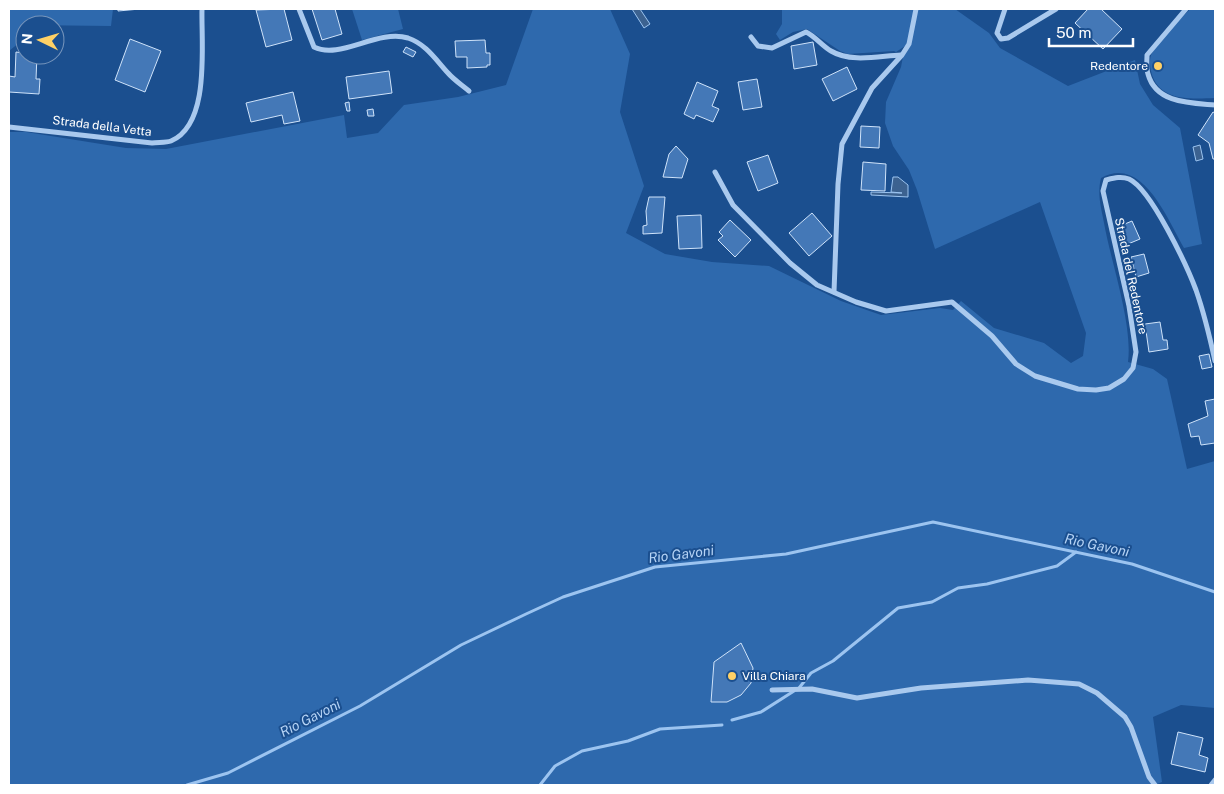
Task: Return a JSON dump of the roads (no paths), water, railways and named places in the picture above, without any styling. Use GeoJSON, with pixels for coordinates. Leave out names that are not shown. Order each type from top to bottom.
{"type":"FeatureCollection","features":[{"type":"Feature","properties":{"kind":"street","name":"Strada della Vetta"},"geometry":{"type":"LineString","coordinates":[[9,127],[152,142],[170,142],[184,131],[195,113],[203,84],[202,9]]}},
{"type":"Feature","properties":{"kind":"street"},"geometry":{"type":"LineString","coordinates":[[299,9],[308,37],[314,47],[321,51],[334,50],[388,36],[408,38],[429,51],[449,75],[469,91]]}},
{"type":"Feature","properties":{"kind":"street"},"geometry":{"type":"LineString","coordinates":[[715,172],[733,205],[763,237],[817,285],[834,292],[842,144],[872,88],[902,55],[908,44],[916,9]]}},
{"type":"Feature","properties":{"kind":"street"},"geometry":{"type":"LineString","coordinates":[[1005,9],[997,33],[1001,39],[1008,38],[1056,9]]}},
{"type":"Feature","properties":{"kind":"street"},"geometry":{"type":"LineString","coordinates":[[1186,9],[1147,54],[1148,75],[1154,85],[1173,101],[1215,105]]}},
{"type":"Feature","properties":{"kind":"street"},"geometry":{"type":"LineString","coordinates":[[751,37],[758,46],[772,48],[806,32],[816,37],[830,50],[846,58],[902,55]]}},
{"type":"Feature","properties":{"kind":"street","name":"Strada del Redentore"},"geometry":{"type":"LineString","coordinates":[[834,292],[856,302],[886,311],[952,302],[992,336],[1016,364],[1035,376],[1078,389],[1109,388],[1124,379],[1133,368],[1136,352],[1129,306],[1103,191],[1106,180],[1116,177],[1128,178],[1137,184],[1147,195],[1184,263],[1196,291],[1215,361]]}},
{"type":"Feature","properties":{"kind":"street"},"geometry":{"type":"LineString","coordinates":[[772,690],[812,689],[857,698],[921,688],[1028,680],[1079,684],[1097,692],[1125,717],[1131,727],[1148,777],[1155,785]]}},
{"type":"Feature","properties":{"kind":"street"},"geometry":{"type":"LineString","coordinates":[[1211,785],[1215,780]]}},
{"type":"Feature","properties":{"kind":"waterway","name":"Rio Gavoni"},"geometry":{"type":"LineString","coordinates":[[187,785],[228,773],[360,706],[461,645],[526,614],[563,597],[655,567],[786,554],[933,522],[1132,564],[1215,592]]}},
{"type":"Feature","properties":{"kind":"waterway"},"geometry":{"type":"LineString","coordinates":[[799,688],[811,673],[833,661],[898,608],[932,602],[958,588],[987,584],[1057,566],[1076,552]]}},
{"type":"Feature","properties":{"kind":"waterway"},"geometry":{"type":"LineString","coordinates":[[732,720],[761,712],[794,691]]}},
{"type":"Feature","properties":{"kind":"waterway"},"geometry":{"type":"LineString","coordinates":[[540,785],[555,766],[582,751],[628,741],[660,729],[722,725]]}},
{"type":"Feature","properties":{"kind":"place","name":"Redentore"},"geometry":{"type":"Point","coordinates":[1158,66]}},
{"type":"Feature","properties":{"kind":"place","name":"Villa Chiara"},"geometry":{"type":"Point","coordinates":[732,676]}}]}
